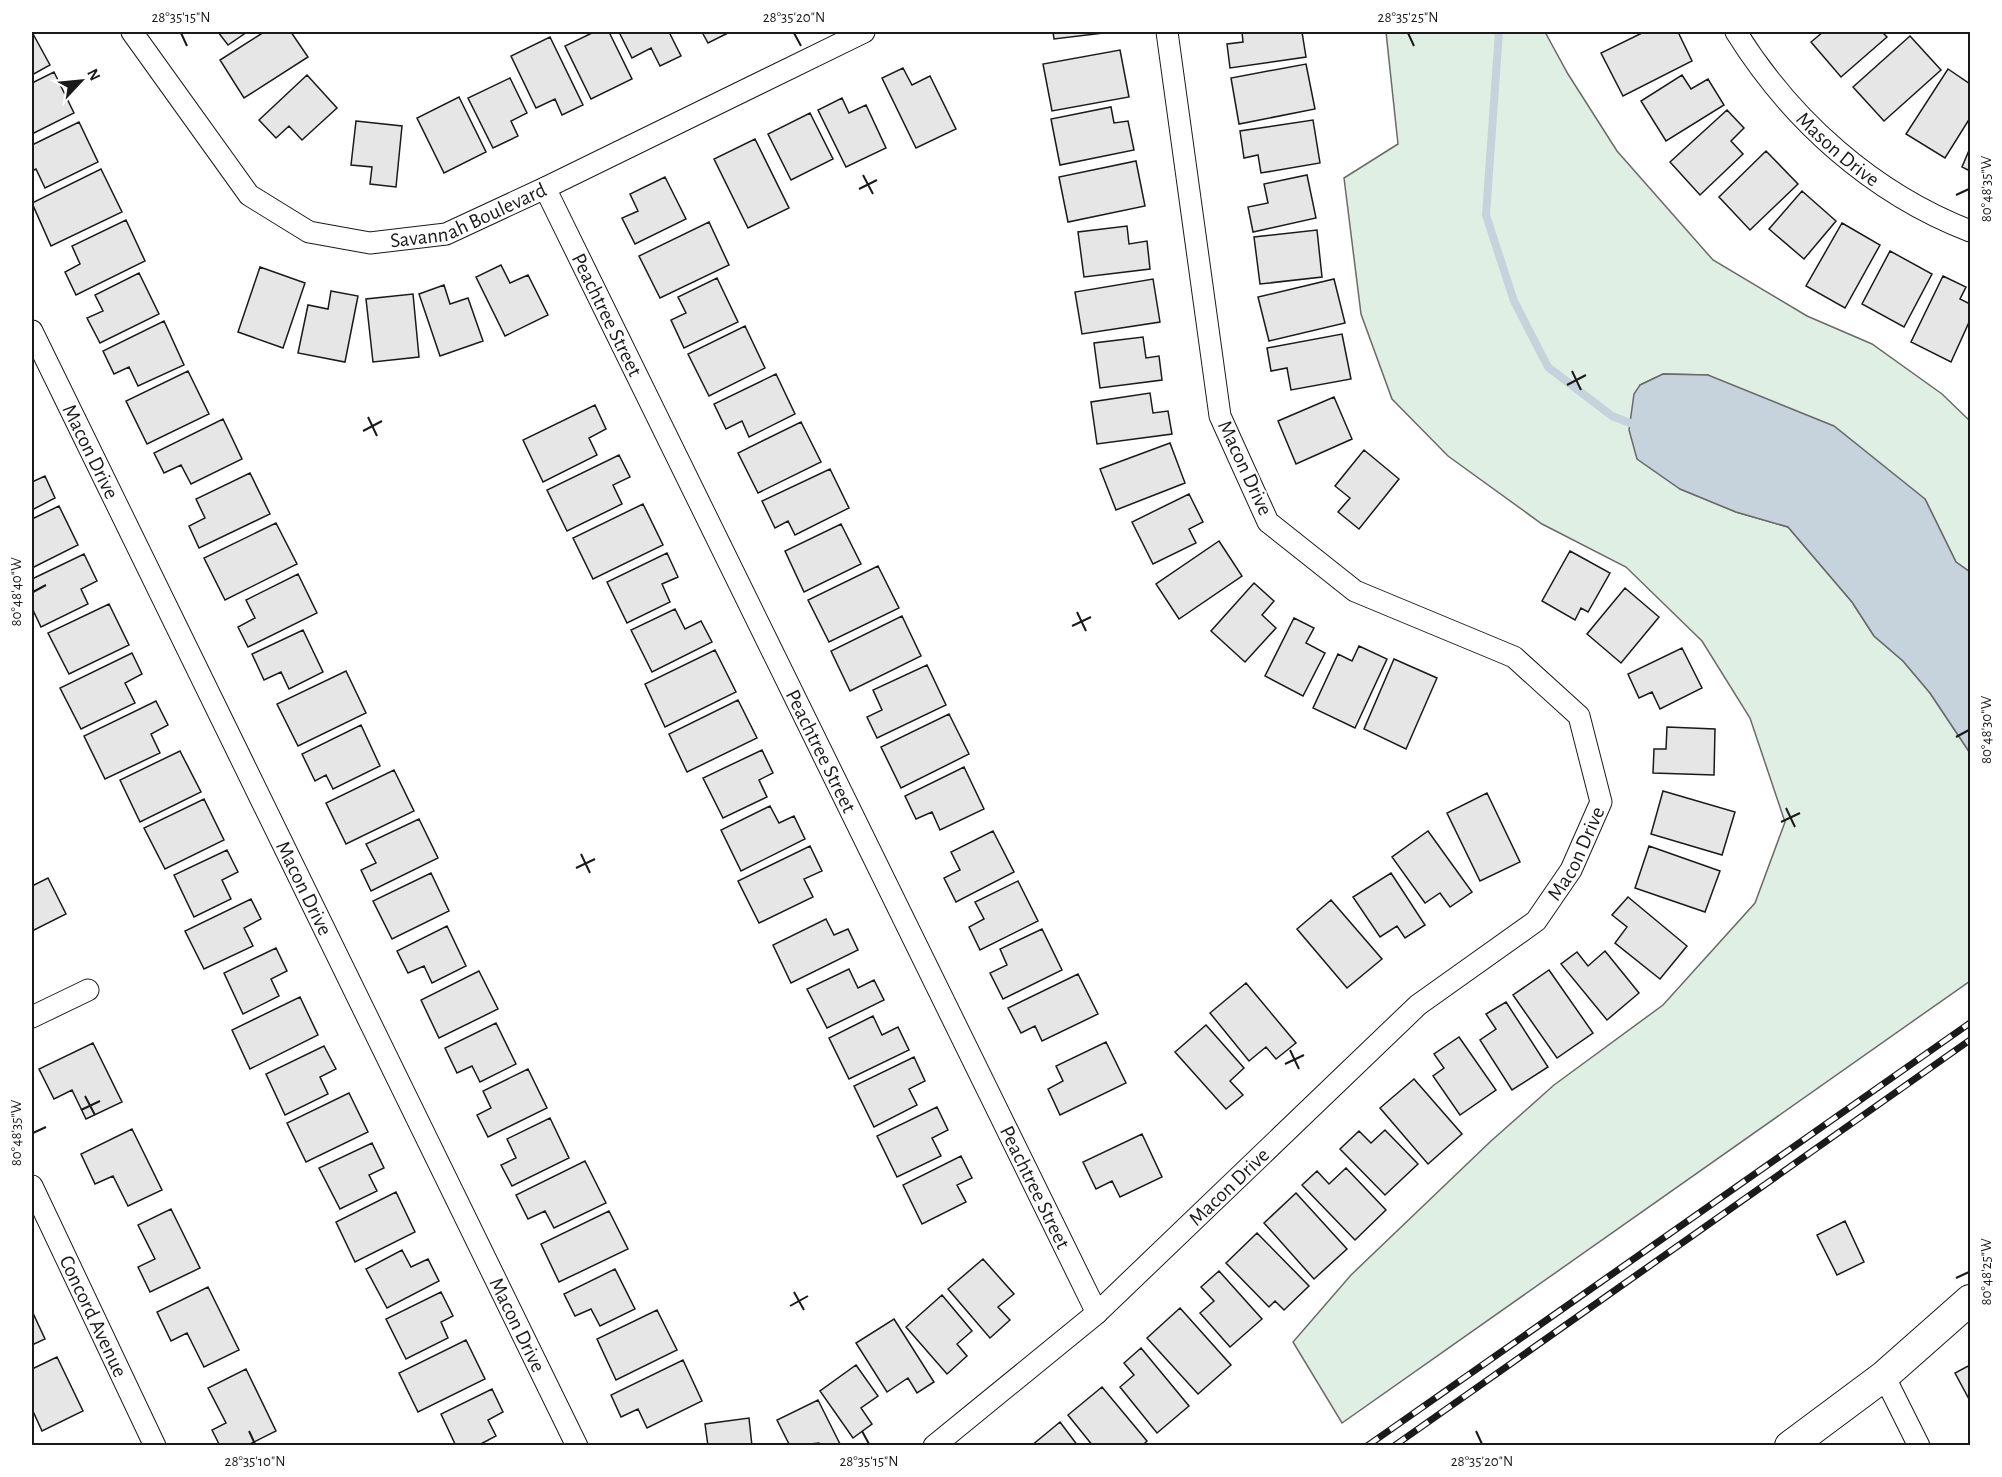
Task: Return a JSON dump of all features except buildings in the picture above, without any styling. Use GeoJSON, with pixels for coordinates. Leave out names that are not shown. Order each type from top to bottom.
{"type":"FeatureCollection","features":[{"type":"Feature","properties":{"kind":"street","name":"Savannah Boulevard"},"geometry":{"type":"LineString","coordinates":[[132,32],[249,195],[309,232],[370,243],[446,234],[864,32]]}},
{"type":"Feature","properties":{"kind":"street","name":"Macon Drive"},"geometry":{"type":"LineString","coordinates":[[934,1446],[1097,1313],[1418,1005],[1536,921],[1571,870],[1601,802],[1579,716],[1514,657],[1355,591],[1268,522],[1220,416],[1167,32]]}},
{"type":"Feature","properties":{"kind":"street","name":"Mason Drive"},"geometry":{"type":"LineString","coordinates":[[1736,32],[1782,96],[1814,131],[1843,157],[1922,208],[1971,231]]}},
{"type":"Feature","properties":{"kind":"street","name":"Peachtree Street"},"geometry":{"type":"LineString","coordinates":[[545,188],[1097,1313]]}},
{"type":"Feature","properties":{"kind":"street","name":"Macon Drive"},"geometry":{"type":"LineString","coordinates":[[32,331],[577,1446]]}},
{"type":"Feature","properties":{"kind":"street"},"geometry":{"type":"LineString","coordinates":[[32,1017],[88,990]]}},
{"type":"Feature","properties":{"kind":"street","name":"Concord Avenue"},"geometry":{"type":"LineString","coordinates":[[32,1186],[156,1446]]}},
{"type":"Feature","properties":{"kind":"street"},"geometry":{"type":"LineString","coordinates":[[1790,1446],[1884,1376],[1971,1300]]}},
{"type":"Feature","properties":{"kind":"street"},"geometry":{"type":"LineString","coordinates":[[1884,1376],[1918,1446]]}},
{"type":"Feature","properties":{"kind":"green space"},"geometry":{"type":"Polygon","coordinates":[[[1386,32],[1545,32],[1568,74],[1617,151],[1713,260],[1807,316],[1872,344],[1942,394],[1970,421],[1970,572],[1956,562],[1925,499],[1708,375],[1663,374],[1640,385],[1680,489],[1736,512],[1788,527],[1852,602],[1874,636],[1903,661],[1930,693],[1970,753],[1970,981],[1342,1423],[1293,1342],[1351,1275],[1491,1141],[1554,1085],[1663,1005],[1755,903],[1785,822],[1750,718],[1702,641],[1626,567],[1542,524],[1448,456],[1392,399],[1361,314],[1344,178],[1398,144],[1386,32]]]}},
{"type":"Feature","properties":{"kind":"shaded area"},"geometry":{"type":"Polygon","coordinates":[[[1663,374],[1708,375],[1834,426],[1925,499],[1956,562],[1970,572],[1970,753],[1930,693],[1903,661],[1874,636],[1852,602],[1788,527],[1736,512],[1680,489],[1637,459],[1629,430],[1634,394],[1640,385],[1663,374]]]}},
{"type":"Feature","properties":{"kind":"waterway"},"geometry":{"type":"LineString","coordinates":[[1499,32],[1486,215],[1514,301],[1548,367],[1612,416],[1638,426]]}},
{"type":"Feature","properties":{"kind":"railway"},"geometry":{"type":"LineString","coordinates":[[1367,1446],[1970,1023]]}},
{"type":"Feature","properties":{"kind":"railway"},"geometry":{"type":"LineString","coordinates":[[1394,1446],[1970,1040]]}}]}
